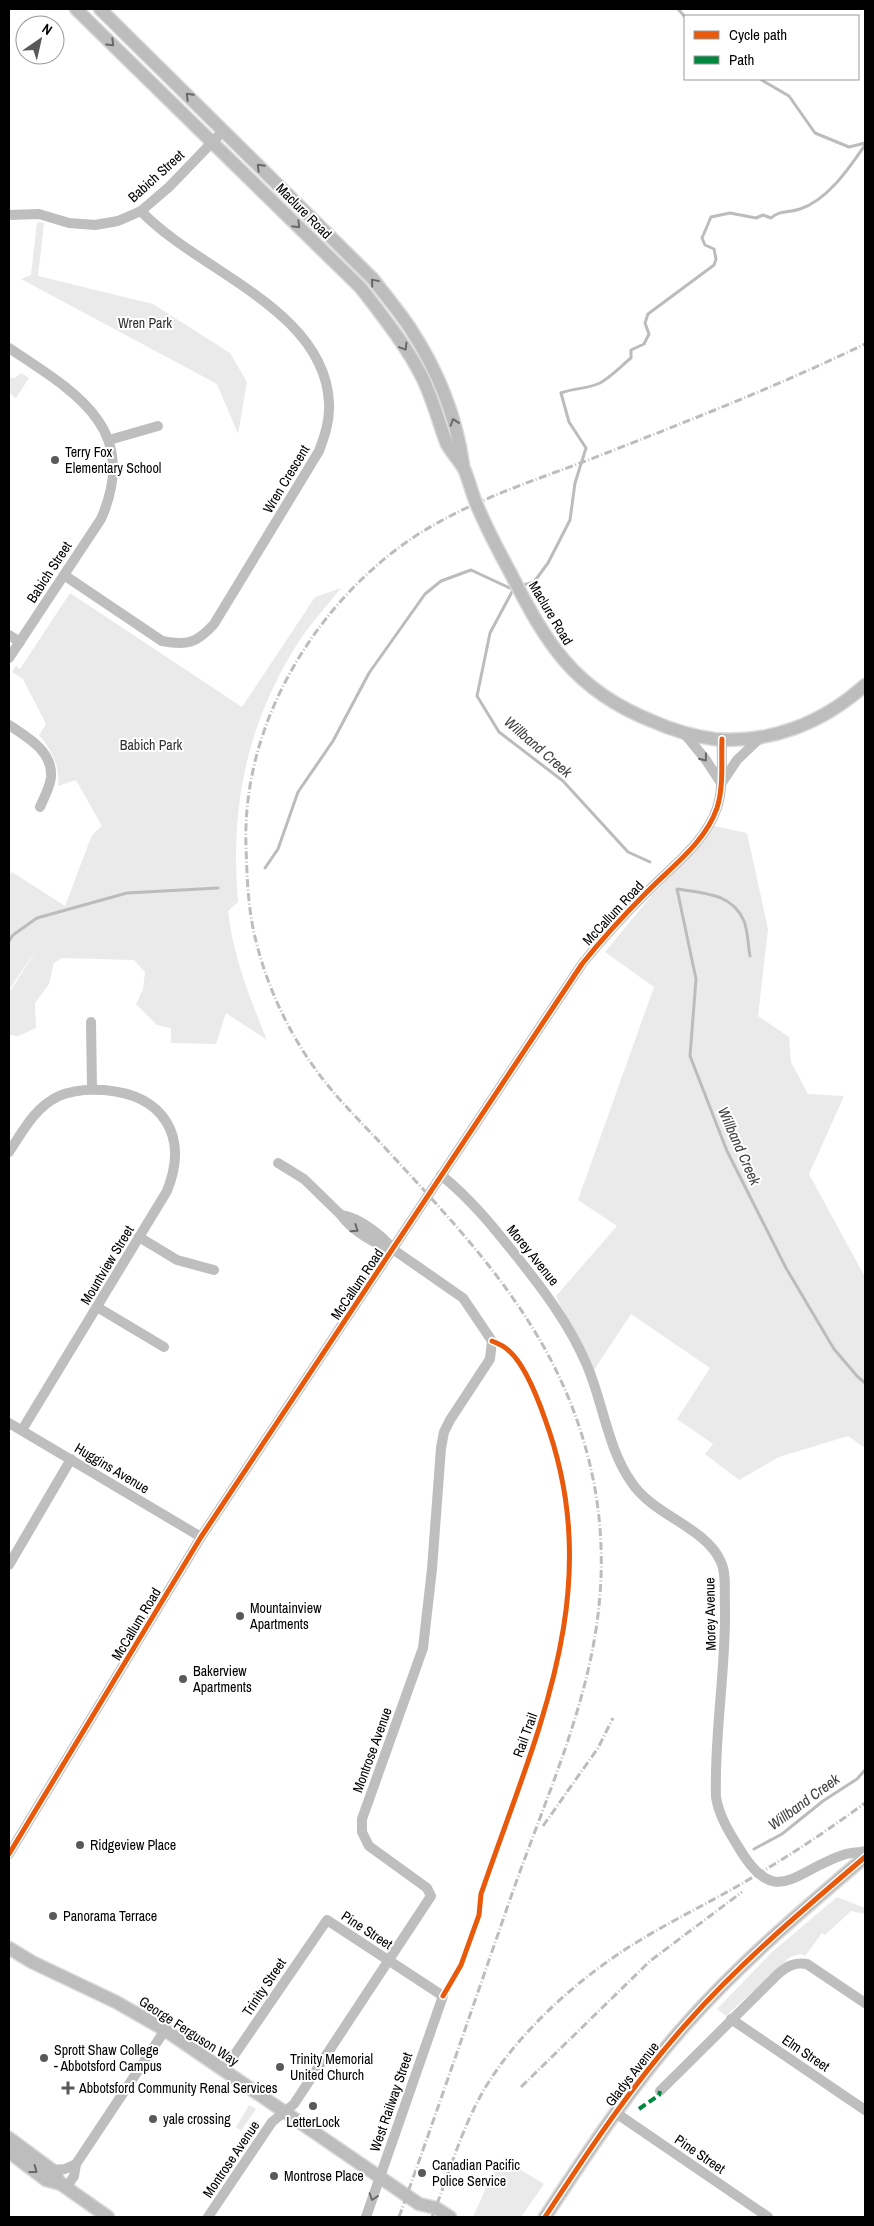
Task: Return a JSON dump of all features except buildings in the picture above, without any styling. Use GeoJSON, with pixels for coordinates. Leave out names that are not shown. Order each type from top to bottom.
{"type":"FeatureCollection","features":[{"type":"Feature","properties":{"kind":"main road","name":"Maclure Road"},"geometry":{"type":"LineString","coordinates":[[76,9],[213,142],[366,295],[398,337],[422,377],[447,444],[464,469]]}},
{"type":"Feature","properties":{"kind":"main road","name":"Maclure Road"},"geometry":{"type":"LineString","coordinates":[[100,9],[372,279],[410,327],[434,369],[448,405],[460,439],[464,469],[476,504],[528,608],[556,652],[597,692],[630,712],[684,733],[722,739]]}},
{"type":"Feature","properties":{"kind":"main road"},"geometry":{"type":"LineString","coordinates":[[722,739],[758,739],[786,732],[814,719],[852,697],[865,685]]}},
{"type":"Feature","properties":{"kind":"main road","name":"Gladys Avenue"},"geometry":{"type":"LineString","coordinates":[[545,2217],[616,2113],[660,2055],[695,2015],[766,1944],[865,1857]]}},
{"type":"Feature","properties":{"kind":"main road","name":"George Ferguson Way"},"geometry":{"type":"LineString","coordinates":[[9,1948],[32,1962],[116,2002],[165,2030],[419,2204],[428,2217]]}},
{"type":"Feature","properties":{"kind":"main road"},"geometry":{"type":"LineString","coordinates":[[10,2142],[52,2170],[63,2186]]}},
{"type":"Feature","properties":{"kind":"main road"},"geometry":{"type":"LineString","coordinates":[[10,2142],[46,2180],[63,2186],[108,2217]]}},
{"type":"Feature","properties":{"kind":"main road","name":"George Ferguson Way"},"geometry":{"type":"LineString","coordinates":[[419,2204],[436,2208],[450,2217]]}},
{"type":"Feature","properties":{"kind":"street","name":"Babich Street"},"geometry":{"type":"LineString","coordinates":[[9,215],[39,214],[69,223],[95,225],[118,221],[141,211],[169,187],[223,131]]}},
{"type":"Feature","properties":{"kind":"street","name":"Wren Crescent"},"geometry":{"type":"LineString","coordinates":[[64,576],[162,641],[176,644],[191,642],[203,636],[214,624],[311,466],[319,451],[327,427],[329,403],[326,380],[314,355],[296,331],[260,297],[158,229],[141,211]]}},
{"type":"Feature","properties":{"kind":"street","name":"Babich Street"},"geometry":{"type":"LineString","coordinates":[[9,348],[71,390],[86,404],[99,421],[109,440],[113,481],[109,500],[101,519],[9,658]]}},
{"type":"Feature","properties":{"kind":"street"},"geometry":{"type":"LineString","coordinates":[[109,440],[158,426]]}},
{"type":"Feature","properties":{"kind":"street"},"geometry":{"type":"LineString","coordinates":[[9,635],[20,642]]}},
{"type":"Feature","properties":{"kind":"street"},"geometry":{"type":"LineString","coordinates":[[9,725],[34,742],[44,752],[49,765],[51,778],[40,807]]}},
{"type":"Feature","properties":{"kind":"street"},"geometry":{"type":"LineString","coordinates":[[684,733],[706,760],[721,784],[737,760],[758,739]]}},
{"type":"Feature","properties":{"kind":"street","name":"McCallum Road"},"geometry":{"type":"LineString","coordinates":[[9,1854],[201,1537],[394,1250],[582,964],[640,899],[697,842],[709,825],[717,807],[721,784],[722,739]]}},
{"type":"Feature","properties":{"kind":"street"},"geometry":{"type":"LineString","coordinates":[[9,1152],[31,1117],[44,1105],[59,1096],[92,1089],[91,1022]]}},
{"type":"Feature","properties":{"kind":"street","name":"Mountview Street"},"geometry":{"type":"LineString","coordinates":[[22,1430],[167,1191],[174,1174],[176,1156],[173,1138],[166,1122],[155,1107],[138,1097],[121,1092],[92,1089]]}},
{"type":"Feature","properties":{"kind":"street"},"geometry":{"type":"LineString","coordinates":[[278,1163],[304,1179],[341,1215],[350,1216],[385,1240],[394,1250]]}},
{"type":"Feature","properties":{"kind":"street","name":"Morey Avenue"},"geometry":{"type":"LineString","coordinates":[[441,1176],[472,1203],[552,1301],[572,1333],[587,1364],[620,1463],[632,1483],[656,1508],[702,1538],[722,1563],[724,1577],[725,1656],[716,1796],[721,1817],[748,1864],[763,1878],[774,1884],[790,1880],[845,1854],[865,1851]]}},
{"type":"Feature","properties":{"kind":"street"},"geometry":{"type":"LineString","coordinates":[[139,1238],[177,1260],[214,1270]]}},
{"type":"Feature","properties":{"kind":"street","name":"Montrose Avenue"},"geometry":{"type":"LineString","coordinates":[[208,2217],[272,2122],[295,2102],[430,1900],[431,1893],[427,1888],[369,1846],[362,1832],[362,1819],[424,1641],[444,1432],[455,1412],[487,1365],[493,1344],[463,1298],[394,1250]]}},
{"type":"Feature","properties":{"kind":"street"},"geometry":{"type":"LineString","coordinates":[[97,1307],[164,1346]]}},
{"type":"Feature","properties":{"kind":"street","name":"Huggins Avenue"},"geometry":{"type":"LineString","coordinates":[[9,1422],[201,1537]]}},
{"type":"Feature","properties":{"kind":"street"},"geometry":{"type":"LineString","coordinates":[[9,1565],[72,1460]]}},
{"type":"Feature","properties":{"kind":"street","name":"Pine Street"},"geometry":{"type":"LineString","coordinates":[[327,1920],[443,1996]]}},
{"type":"Feature","properties":{"kind":"street","name":"Trinity Street"},"geometry":{"type":"LineString","coordinates":[[224,2070],[327,1920]]}},
{"type":"Feature","properties":{"kind":"street"},"geometry":{"type":"LineString","coordinates":[[660,2091],[731,2019],[788,1966],[800,1963],[812,1967],[865,2003]]}},
{"type":"Feature","properties":{"kind":"street","name":"West Railway Street"},"geometry":{"type":"LineString","coordinates":[[366,2217],[443,1996]]}},
{"type":"Feature","properties":{"kind":"street","name":"Elm Street"},"geometry":{"type":"LineString","coordinates":[[731,2019],[865,2110]]}},
{"type":"Feature","properties":{"kind":"street"},"geometry":{"type":"LineString","coordinates":[[63,2186],[74,2176],[76,2164],[165,2030]]}},
{"type":"Feature","properties":{"kind":"street","name":"Pine Street"},"geometry":{"type":"LineString","coordinates":[[616,2113],[768,2217]]}},
{"type":"Feature","properties":{"kind":"street"},"geometry":{"type":"LineString","coordinates":[[52,2170],[65,2169],[76,2164]]}},
{"type":"Feature","properties":{"kind":"green space","name":"Wren Park"},"geometry":{"type":"Polygon","coordinates":[[[37,222],[44,223],[38,276],[153,304],[230,353],[247,382],[238,434],[217,384],[21,279],[31,275],[37,222]]]}},
{"type":"Feature","properties":{"kind":"green space"},"geometry":{"type":"Polygon","coordinates":[[[21,373],[29,378],[16,398],[9,393],[9,378],[15,378],[21,373]]]}},
{"type":"Feature","properties":{"kind":"green space","name":"Babich Park"},"geometry":{"type":"Polygon","coordinates":[[[341,588],[301,638],[279,676],[265,707],[245,769],[237,834],[238,902],[228,911],[238,961],[267,1040],[226,1013],[216,1044],[171,1043],[171,1028],[157,1025],[136,1004],[143,989],[145,972],[134,960],[61,958],[54,963],[49,984],[35,1003],[36,1028],[18,1036],[9,1035],[9,993],[41,943],[9,990],[9,876],[12,872],[65,906],[92,835],[102,826],[76,780],[58,786],[58,772],[54,759],[39,735],[46,724],[23,679],[12,672],[16,666],[20,669],[70,593],[242,707],[315,597],[341,588]]]}},
{"type":"Feature","properties":{"kind":"green space"},"geometry":{"type":"Polygon","coordinates":[[[714,826],[747,833],[768,929],[758,1016],[789,1037],[791,1062],[808,1094],[844,1096],[809,1174],[865,1277],[865,1448],[848,1436],[779,1457],[739,1480],[705,1454],[713,1444],[677,1419],[710,1368],[631,1314],[592,1373],[556,1296],[617,1226],[578,1200],[654,987],[605,952],[652,895],[703,842],[714,826]]]}},
{"type":"Feature","properties":{"kind":"green space"},"geometry":{"type":"Polygon","coordinates":[[[837,1897],[865,1908],[865,1914],[851,1911],[825,1935],[822,1933],[805,1956],[801,1954],[790,1957],[726,2016],[717,2009],[772,1952],[837,1897]]]}},
{"type":"Feature","properties":{"kind":"green space"},"geometry":{"type":"Polygon","coordinates":[[[249,2105],[256,2109],[241,2131],[236,2127],[249,2105]]]}},
{"type":"Feature","properties":{"kind":"green space"},"geometry":{"type":"Polygon","coordinates":[[[503,2159],[544,2184],[521,2217],[473,2217],[489,2181],[503,2159]]]}},
{"type":"Feature","properties":{"kind":"waterway"},"geometry":{"type":"LineString","coordinates":[[678,9],[684,16]]}},
{"type":"Feature","properties":{"kind":"waterway"},"geometry":{"type":"LineString","coordinates":[[762,80],[789,96],[815,133],[849,147],[865,143]]}},
{"type":"Feature","properties":{"kind":"waterway","name":"Willband Creek"},"geometry":{"type":"LineString","coordinates":[[520,586],[534,582],[548,563],[570,520],[575,483],[586,448],[569,422],[561,393],[595,385],[612,375],[631,358],[631,350],[644,344],[649,334],[645,323],[648,314],[714,265],[716,259],[714,249],[705,245],[702,238],[711,217],[730,213],[756,218],[763,215],[771,218],[778,214],[810,205],[829,191],[865,145]]}},
{"type":"Feature","properties":{"kind":"waterway"},"geometry":{"type":"LineString","coordinates":[[265,868],[278,849],[298,792],[333,741],[369,673],[425,594],[441,581],[471,570],[512,589]]}},
{"type":"Feature","properties":{"kind":"waterway","name":"Willband Creek"},"geometry":{"type":"LineString","coordinates":[[514,588],[490,633],[477,696],[499,732],[563,781],[628,852],[650,862]]}},
{"type":"Feature","properties":{"kind":"waterway"},"geometry":{"type":"LineString","coordinates":[[9,941],[13,935],[37,918],[127,893],[218,888]]}},
{"type":"Feature","properties":{"kind":"waterway","name":"Willband Creek"},"geometry":{"type":"LineString","coordinates":[[750,956],[744,921],[732,905],[716,896],[677,889],[696,979],[690,1056],[727,1151],[786,1268],[834,1349],[865,1383]]}},
{"type":"Feature","properties":{"kind":"waterway","name":"Willband Creek"},"geometry":{"type":"LineString","coordinates":[[754,1849],[782,1834],[823,1801],[857,1779],[865,1770]]}},
{"type":"Feature","properties":{"kind":"railway"},"geometry":{"type":"LineString","coordinates":[[399,2217],[513,1891],[567,1744],[582,1695],[593,1646],[600,1596],[601,1544],[595,1489],[582,1437],[565,1389],[543,1345],[517,1304],[488,1264],[317,1072],[295,1037],[276,1000],[261,961],[251,918],[248,894],[246,846],[248,803],[255,761],[268,719],[286,680],[309,643],[335,608],[365,577],[397,549],[442,520],[491,497],[729,404],[865,344]]}},
{"type":"Feature","properties":{"kind":"railway"},"geometry":{"type":"LineString","coordinates":[[543,1826],[598,1748],[613,1718]]}},
{"type":"Feature","properties":{"kind":"railway"},"geometry":{"type":"LineString","coordinates":[[432,2217],[462,2135],[485,2088],[511,2051],[543,2016],[578,1984],[631,1945],[772,1866],[865,1803]]}},
{"type":"Feature","properties":{"kind":"railway"},"geometry":{"type":"LineString","coordinates":[[521,2087],[650,1961],[742,1892]]}},
{"type":"Feature","properties":{"kind":"marked path"},"geometry":{"type":"LineString","coordinates":[[639,2109],[659,2095],[660,2091]]}},
{"type":"Feature","properties":{"kind":"cycle path"},"geometry":{"type":"LineString","coordinates":[[9,1854],[201,1537],[582,964],[621,919],[686,854],[712,821],[719,800],[722,739]]}},
{"type":"Feature","properties":{"kind":"cycle path","name":"Rail Trail"},"geometry":{"type":"LineString","coordinates":[[443,1996],[461,1965],[479,1915],[481,1894],[542,1718],[557,1661],[567,1602],[569,1543],[563,1482],[545,1419],[530,1382],[520,1364],[506,1349],[492,1341]]}},
{"type":"Feature","properties":{"kind":"cycle path"},"geometry":{"type":"LineString","coordinates":[[545,2217],[631,2092],[688,2022],[751,1957],[865,1857]]}},
{"type":"Feature","properties":{"kind":"place","name":"Terry Fox Elementary School"},"geometry":{"type":"Point","coordinates":[55,460]}},
{"type":"Feature","properties":{"kind":"place","name":"Mountainview Apartments"},"geometry":{"type":"Point","coordinates":[240,1616]}},
{"type":"Feature","properties":{"kind":"place","name":"Bakerview Apartments"},"geometry":{"type":"Point","coordinates":[183,1679]}},
{"type":"Feature","properties":{"kind":"place","name":"Ridgeview Place"},"geometry":{"type":"Point","coordinates":[80,1845]}},
{"type":"Feature","properties":{"kind":"place","name":"Panorama Terrace"},"geometry":{"type":"Point","coordinates":[53,1916]}},
{"type":"Feature","properties":{"kind":"place","name":"Sprott Shaw College - Abbotsford Campus"},"geometry":{"type":"Point","coordinates":[44,2058]}},
{"type":"Feature","properties":{"kind":"place","name":"Trinity Memorial United Church"},"geometry":{"type":"Point","coordinates":[280,2067]}},
{"type":"Feature","properties":{"kind":"place","name":"Abbotsford Community Renal Services"},"geometry":{"type":"Point","coordinates":[68,2088]}},
{"type":"Feature","properties":{"kind":"place","name":"LetterLock"},"geometry":{"type":"Point","coordinates":[313,2106]}},
{"type":"Feature","properties":{"kind":"place","name":"yale crossing"},"geometry":{"type":"Point","coordinates":[153,2119]}},
{"type":"Feature","properties":{"kind":"place","name":"Canadian Pacific Police Service"},"geometry":{"type":"Point","coordinates":[422,2173]}},
{"type":"Feature","properties":{"kind":"place","name":"Montrose Place"},"geometry":{"type":"Point","coordinates":[274,2176]}}]}
